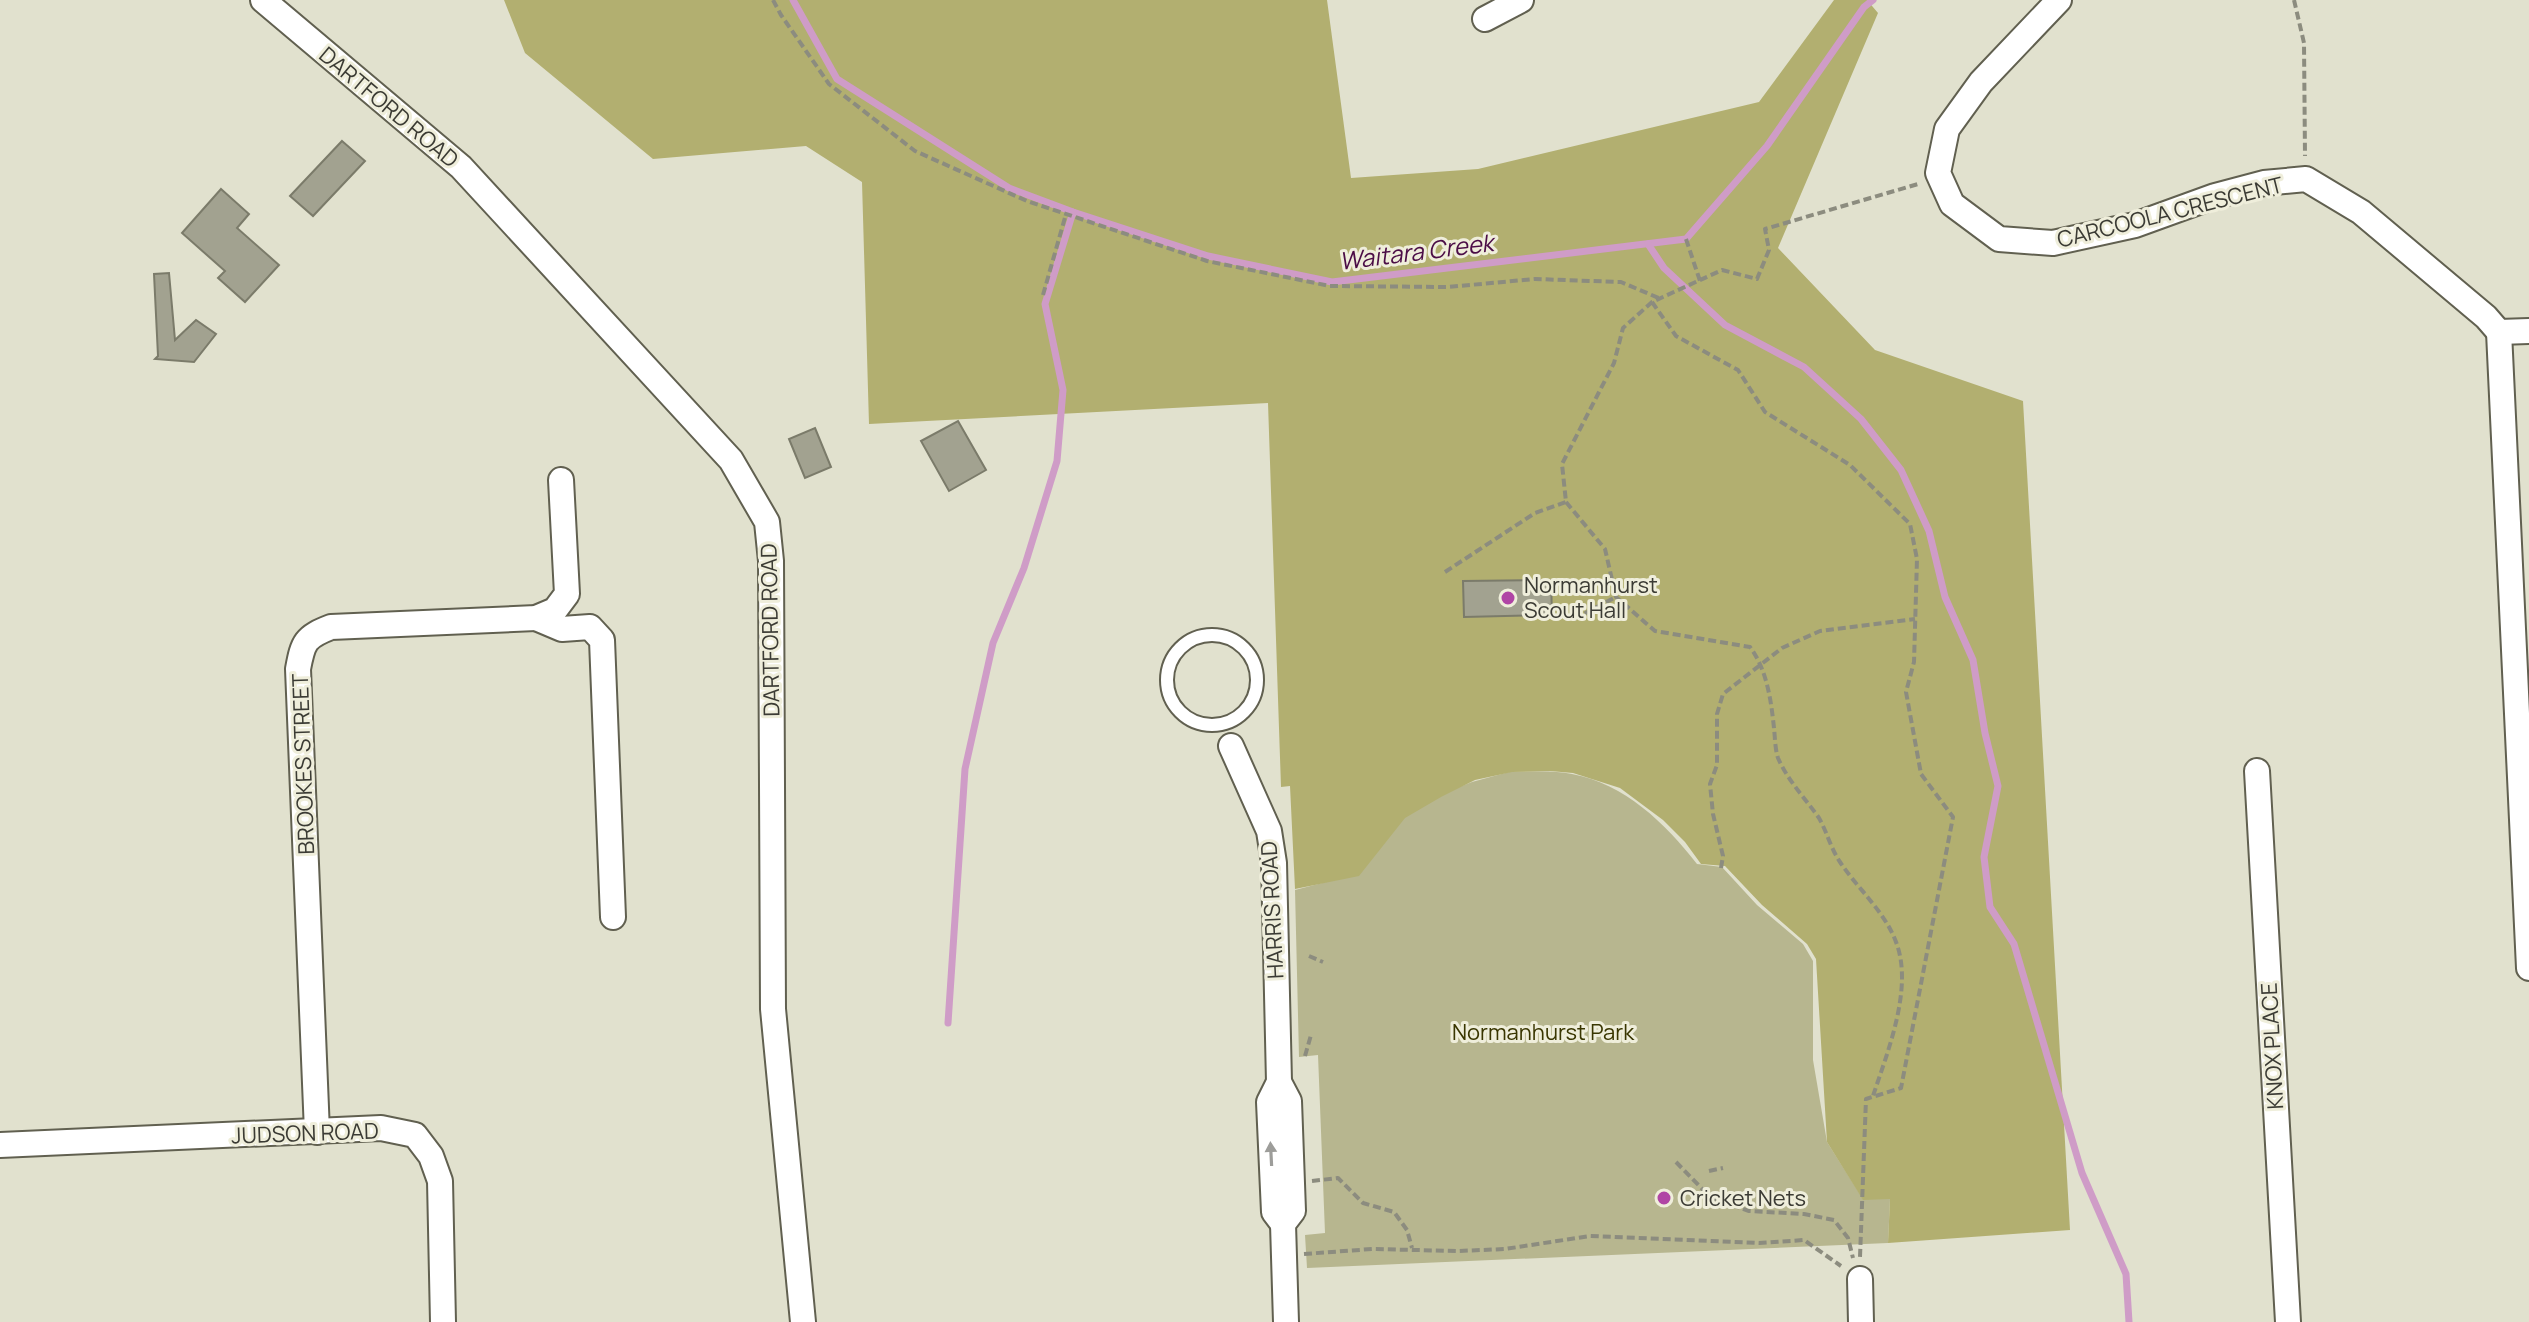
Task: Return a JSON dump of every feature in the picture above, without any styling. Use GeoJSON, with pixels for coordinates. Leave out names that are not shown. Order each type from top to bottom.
{"type":"FeatureCollection","features":[{"type":"Feature","properties":{"kind":"street","name":"DARTFORD ROAD"},"geometry":{"type":"LineString","coordinates":[[263,0],[461,167],[731,460],[767,522],[771,561],[773,1009],[803,1322]]}},
{"type":"Feature","properties":{"kind":"street"},"geometry":{"type":"LineString","coordinates":[[1485,19],[1521,0]]}},
{"type":"Feature","properties":{"kind":"street","name":"CARCOOLA CRESCENT"},"geometry":{"type":"LineString","coordinates":[[2052,2],[1981,82],[1947,129],[1938,173],[1952,204],[1999,239],[2053,243],[2135,225],[2215,196],[2264,183],[2306,179],[2361,212],[2486,317],[2499,332]]}},
{"type":"Feature","properties":{"kind":"street"},"geometry":{"type":"LineString","coordinates":[[2529,331],[2499,332],[2529,968]]}},
{"type":"Feature","properties":{"kind":"street"},"geometry":{"type":"LineString","coordinates":[[536,618],[555,610],[567,594],[561,480]]}},
{"type":"Feature","properties":{"kind":"street"},"geometry":{"type":"LineString","coordinates":[[536,618],[562,629],[590,627],[602,640],[613,917]]}},
{"type":"Feature","properties":{"kind":"street","name":"BROOKES STREET"},"geometry":{"type":"LineString","coordinates":[[317,1132],[298,669],[302,649],[311,635],[331,627],[536,618]]}},
{"type":"Feature","properties":{"kind":"street","name":"HARRIS ROAD"},"geometry":{"type":"LineString","coordinates":[[1226,734],[1269,831],[1274,863],[1279,1082],[1289,1101],[1293,1211],[1283,1224]]}},
{"type":"Feature","properties":{"kind":"street","name":"KNOX PLACE"},"geometry":{"type":"LineString","coordinates":[[2257,771],[2288,1322]]}},
{"type":"Feature","properties":{"kind":"street","name":"HARRIS ROAD"},"geometry":{"type":"LineString","coordinates":[[1279,1082],[1269,1102],[1274,1212],[1283,1224],[1286,1322]]}},
{"type":"Feature","properties":{"kind":"street","name":"JUDSON ROAD"},"geometry":{"type":"LineString","coordinates":[[0,1145],[381,1128],[415,1135],[431,1156],[440,1181],[443,1322]]}},
{"type":"Feature","properties":{"kind":"street"},"geometry":{"type":"LineString","coordinates":[[1860,1279],[1861,1322]]}},
{"type":"Feature","properties":{"kind":"lane"},"geometry":{"type":"LineString","coordinates":[[1214,635],[1236,642],[1246,649],[1256,670],[1255,693],[1250,704],[1233,719],[1226,734],[1188,717],[1179,710],[1168,689],[1169,666],[1174,655],[1192,640],[1203,636],[1214,635]]}},
{"type":"Feature","properties":{"kind":"path"},"geometry":{"type":"LineString","coordinates":[[773,0],[829,84],[915,151],[1027,201],[1207,261],[1330,286],[1448,287],[1535,279],[1621,282],[1661,299]]}},
{"type":"Feature","properties":{"kind":"path"},"geometry":{"type":"LineString","coordinates":[[2294,0],[2304,43],[2305,133]]}},
{"type":"Feature","properties":{"kind":"path"},"geometry":{"type":"LineString","coordinates":[[1873,1096],[1894,1031],[1899,1002],[1897,943],[1878,912],[1838,860],[1820,820],[1790,780],[1777,755],[1762,664],[1750,647],[1655,631],[1616,597],[1605,549],[1566,502],[1562,464],[1614,363],[1623,328],[1652,302],[1722,270],[1757,279],[1769,250],[1765,229],[1922,182]]}},
{"type":"Feature","properties":{"kind":"path"},"geometry":{"type":"LineString","coordinates":[[1043,295],[1066,214]]}},
{"type":"Feature","properties":{"kind":"path"},"geometry":{"type":"LineString","coordinates":[[1686,239],[1700,281]]}},
{"type":"Feature","properties":{"kind":"path"},"geometry":{"type":"LineString","coordinates":[[1652,302],[1676,336],[1738,370],[1765,412],[1850,465],[1910,524],[1917,559],[1914,662],[1906,692],[1921,774],[1953,817],[1901,1088],[1866,1099],[1860,1279]]}},
{"type":"Feature","properties":{"kind":"path"},"geometry":{"type":"LineString","coordinates":[[1445,572],[1535,513],[1566,502]]}},
{"type":"Feature","properties":{"kind":"path"},"geometry":{"type":"LineString","coordinates":[[1574,619],[1616,597]]}},
{"type":"Feature","properties":{"kind":"path"},"geometry":{"type":"LineString","coordinates":[[1721,868],[1723,856],[1710,784],[1717,765],[1717,714],[1723,694],[1782,648],[1820,631],[1915,619]]}},
{"type":"Feature","properties":{"kind":"path"},"geometry":{"type":"LineString","coordinates":[[1309,956],[1323,962]]}},
{"type":"Feature","properties":{"kind":"path"},"geometry":{"type":"LineString","coordinates":[[1305,1056],[1311,1035]]}},
{"type":"Feature","properties":{"kind":"path"},"geometry":{"type":"LineString","coordinates":[[1676,1162],[1711,1198],[1749,1211],[1804,1214],[1834,1220],[1848,1238],[1860,1279]]}},
{"type":"Feature","properties":{"kind":"path"},"geometry":{"type":"LineString","coordinates":[[1709,1171],[1723,1168]]}},
{"type":"Feature","properties":{"kind":"path"},"geometry":{"type":"LineString","coordinates":[[1291,1186],[1328,1177],[1338,1178],[1363,1203],[1394,1212],[1407,1230],[1412,1250]]}},
{"type":"Feature","properties":{"kind":"path"},"geometry":{"type":"LineString","coordinates":[[1284,1256],[1372,1249],[1505,1249],[1590,1236],[1759,1243],[1804,1240],[1860,1279]]}},
{"type":"Feature","properties":{"kind":"green space","name":"Normanhurst Park"},"geometry":{"type":"Polygon","coordinates":[[[1509,772],[1572,774],[1591,779],[1626,796],[1657,820],[1697,864],[1722,867],[1757,905],[1803,944],[1813,961],[1813,1060],[1827,1142],[1863,1199],[1890,1199],[1888,1243],[1307,1268],[1305,1235],[1325,1233],[1318,1055],[1299,1057],[1295,890],[1357,874],[1402,817],[1434,797],[1509,772]]]}},
{"type":"Feature","properties":{"kind":"shaded area"},"geometry":{"type":"Polygon","coordinates":[[[504,0],[1327,0],[1351,178],[1478,169],[1759,102],[1834,0],[1867,0],[1878,13],[1778,248],[1875,350],[2023,401],[2070,1230],[1888,1243],[1890,1199],[1863,1200],[1827,1142],[1816,959],[1807,944],[1762,905],[1725,866],[1701,864],[1663,820],[1620,788],[1573,773],[1550,771],[1512,772],[1475,780],[1405,818],[1359,876],[1295,889],[1290,786],[1281,787],[1268,403],[869,424],[862,182],[806,146],[653,159],[525,53],[504,0]]]}},
{"type":"Feature","properties":{"kind":"building"},"geometry":{"type":"Polygon","coordinates":[[[342,141],[365,161],[313,216],[290,196],[342,141]]]}},
{"type":"Feature","properties":{"kind":"building"},"geometry":{"type":"Polygon","coordinates":[[[221,189],[249,214],[237,228],[279,265],[245,302],[218,278],[225,271],[182,233],[221,189]]]}},
{"type":"Feature","properties":{"kind":"building"},"geometry":{"type":"Polygon","coordinates":[[[169,273],[175,340],[196,320],[216,334],[194,362],[155,359],[158,356],[154,274],[169,273]]]}},
{"type":"Feature","properties":{"kind":"building"},"geometry":{"type":"Polygon","coordinates":[[[958,421],[986,470],[949,491],[921,441],[958,421]]]}},
{"type":"Feature","properties":{"kind":"building"},"geometry":{"type":"Polygon","coordinates":[[[815,428],[831,467],[805,478],[789,439],[815,428]]]}},
{"type":"Feature","properties":{"kind":"building","name":"Normanhurst Scout Hall"},"geometry":{"type":"Polygon","coordinates":[[[1551,580],[1552,615],[1464,617],[1463,581],[1551,580]]]}},
{"type":"Feature","properties":{"kind":"waterway","name":"Waitara Creek"},"geometry":{"type":"LineString","coordinates":[[793,0],[837,79],[1009,188],[1208,256],[1332,282],[1686,239],[1767,146],[1864,7],[1873,0]]}},
{"type":"Feature","properties":{"kind":"waterway"},"geometry":{"type":"LineString","coordinates":[[948,1023],[965,769],[993,643],[1024,568],[1057,461],[1063,390],[1045,304],[1073,212]]}},
{"type":"Feature","properties":{"kind":"waterway"},"geometry":{"type":"LineString","coordinates":[[1648,244],[1664,268],[1725,325],[1804,367],[1861,419],[1901,470],[1929,531],[1945,597],[1973,660],[1985,733],[1998,786],[1984,857],[1990,907],[2014,944],[2082,1173],[2126,1274],[2129,1322]]}},
{"type":"Feature","properties":{"kind":"place","name":"Normanhurst Scout Hall"},"geometry":{"type":"Point","coordinates":[1508,598]}},
{"type":"Feature","properties":{"kind":"place","name":"Cricket Nets"},"geometry":{"type":"Point","coordinates":[1664,1198]}}]}
